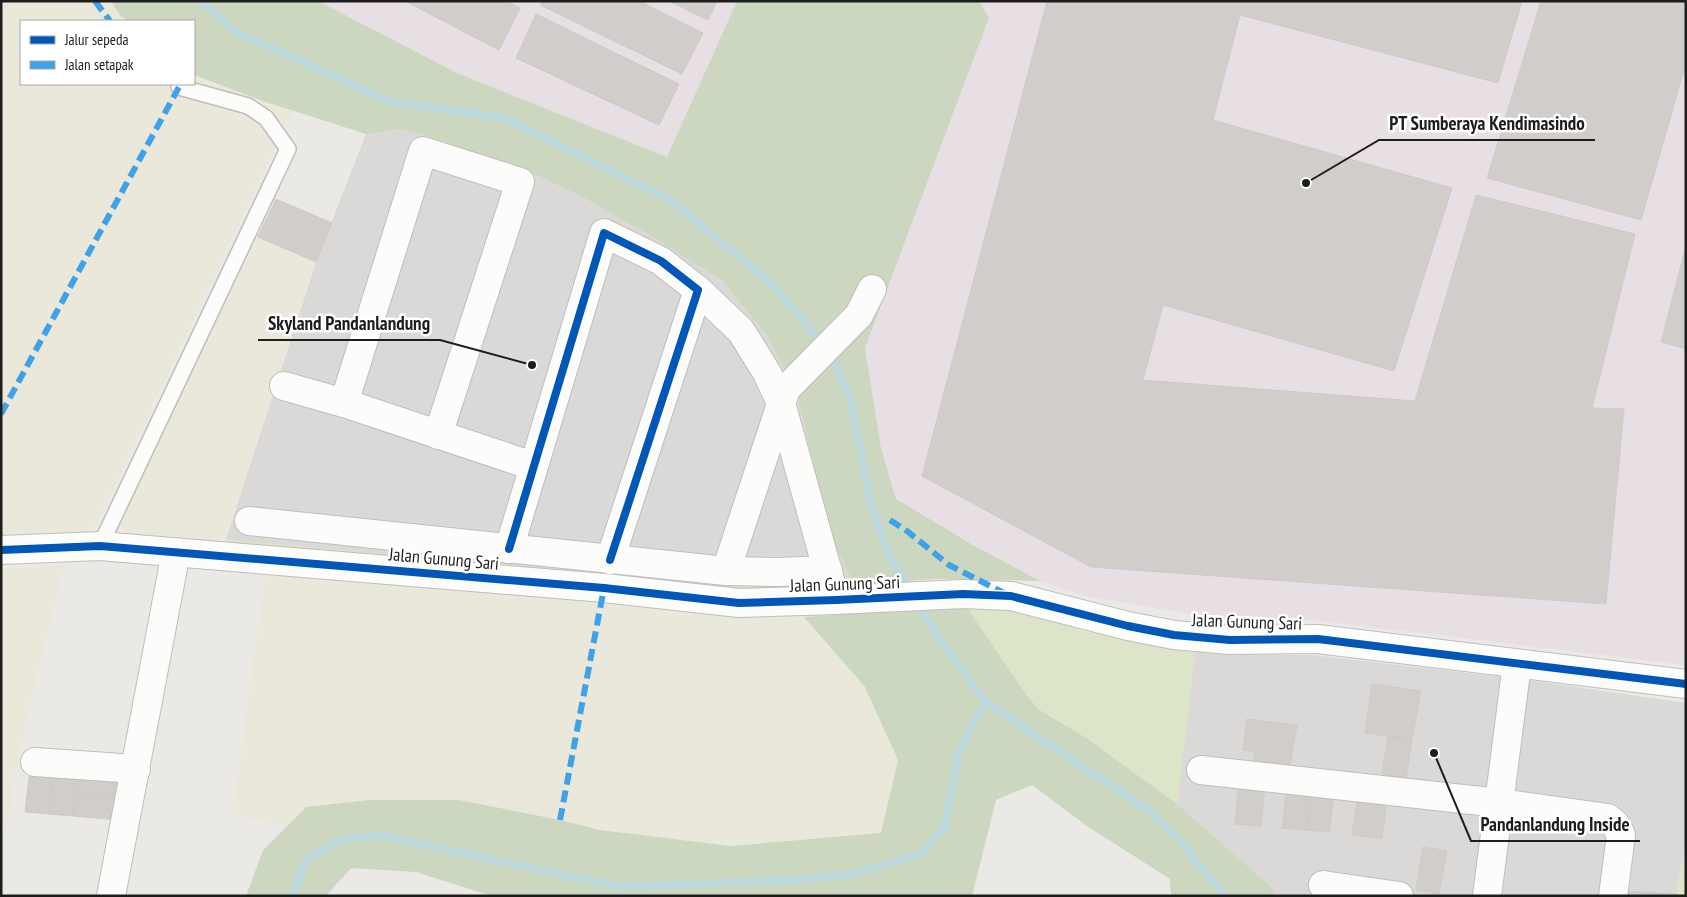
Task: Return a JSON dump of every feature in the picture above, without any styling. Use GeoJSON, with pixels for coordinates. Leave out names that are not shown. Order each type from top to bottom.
{"type":"FeatureCollection","features":[{"type":"Feature","properties":{"kind":"street"},"geometry":{"type":"LineString","coordinates":[[344,403],[423,151],[520,182],[438,435]]}},
{"type":"Feature","properties":{"kind":"street"},"geometry":{"type":"LineString","coordinates":[[509,549],[604,234],[661,261],[698,290],[741,331],[767,373],[781,403],[836,600]]}},
{"type":"Feature","properties":{"kind":"street"},"geometry":{"type":"LineString","coordinates":[[726,571],[786,389],[859,315],[872,289]]}},
{"type":"Feature","properties":{"kind":"street"},"geometry":{"type":"LineString","coordinates":[[610,560],[698,290]]}},
{"type":"Feature","properties":{"kind":"street"},"geometry":{"type":"LineString","coordinates":[[284,386],[344,403],[534,466]]}},
{"type":"Feature","properties":{"kind":"street"},"geometry":{"type":"LineString","coordinates":[[248,521],[726,571],[778,572],[828,570]]}},
{"type":"Feature","properties":{"kind":"street","name":"Jalan Gunung Sari"},"geometry":{"type":"LineString","coordinates":[[1,550],[100,546],[604,588],[739,603],[963,594],[1011,596],[1128,626],[1174,634],[1230,640],[1318,639],[1686,684]]}},
{"type":"Feature","properties":{"kind":"street"},"geometry":{"type":"LineString","coordinates":[[111,896],[176,552]]}},
{"type":"Feature","properties":{"kind":"street"},"geometry":{"type":"LineString","coordinates":[[1487,896],[1517,664]]}},
{"type":"Feature","properties":{"kind":"street"},"geometry":{"type":"LineString","coordinates":[[35,762],[136,770]]}},
{"type":"Feature","properties":{"kind":"street"},"geometry":{"type":"LineString","coordinates":[[1201,770],[1499,803],[1608,818],[1615,824],[1620,835],[1612,896]]}},
{"type":"Feature","properties":{"kind":"street"},"geometry":{"type":"LineString","coordinates":[[1323,885],[1399,896]]}},
{"type":"Feature","properties":{"kind":"lane"},"geometry":{"type":"LineString","coordinates":[[100,546],[288,148],[266,118],[248,106],[179,87]]}},
{"type":"Feature","properties":{"kind":"shaded area"},"geometry":{"type":"Polygon","coordinates":[[[1,1],[111,1],[120,15],[127,20],[20,20],[20,85],[195,85],[195,75],[293,111],[91,536],[1,544],[1,1]]]}},
{"type":"Feature","properties":{"kind":"shaded area"},"geometry":{"type":"Polygon","coordinates":[[[318,1],[737,1],[667,157],[457,73],[318,1]]]}},
{"type":"Feature","properties":{"kind":"shaded area"},"geometry":{"type":"Polygon","coordinates":[[[979,1],[1686,1],[1686,665],[1313,620],[1203,616],[1089,597],[1040,581],[973,545],[896,499],[881,448],[865,348],[989,18],[979,1]]]}},
{"type":"Feature","properties":{"kind":"shaded area"},"geometry":{"type":"Polygon","coordinates":[[[400,129],[427,136],[525,170],[579,195],[724,281],[767,336],[797,394],[830,535],[854,585],[721,590],[225,542],[316,262],[366,134],[400,129]]]}},
{"type":"Feature","properties":{"kind":"shaded area"},"geometry":{"type":"Polygon","coordinates":[[[258,237],[316,262],[225,542],[128,537],[122,531],[121,518],[258,237]]]}},
{"type":"Feature","properties":{"kind":"shaded area"},"geometry":{"type":"Polygon","coordinates":[[[64,565],[19,754],[1,859],[1,569],[64,565]]]}},
{"type":"Feature","properties":{"kind":"shaded area"},"geometry":{"type":"Polygon","coordinates":[[[266,567],[757,618],[804,617],[865,687],[898,760],[881,833],[731,846],[600,830],[459,800],[370,800],[306,807],[286,826],[232,815],[266,567]]]}},
{"type":"Feature","properties":{"kind":"shaded area"},"geometry":{"type":"Polygon","coordinates":[[[1195,651],[1254,655],[1312,655],[1520,679],[1686,703],[1686,842],[1676,896],[1277,896],[1268,884],[1177,804],[1195,651]]]}},
{"type":"Feature","properties":{"kind":"green space"},"geometry":{"type":"Polygon","coordinates":[[[111,1],[318,1],[457,73],[667,157],[737,1],[979,1],[989,18],[865,348],[881,448],[896,499],[973,545],[1040,581],[937,579],[854,585],[830,535],[797,394],[767,336],[723,281],[656,239],[579,195],[525,170],[427,136],[400,129],[366,134],[266,102],[195,75],[195,20],[127,20],[120,15],[111,1]]]}},
{"type":"Feature","properties":{"kind":"green space"},"geometry":{"type":"Polygon","coordinates":[[[226,539],[723,586],[784,583],[784,587],[721,590],[225,542],[226,539]]]}},
{"type":"Feature","properties":{"kind":"green space"},"geometry":{"type":"Polygon","coordinates":[[[966,606],[1002,607],[1036,613],[1083,631],[1195,651],[1177,804],[1088,739],[1038,709],[966,606]]]}},
{"type":"Feature","properties":{"kind":"green space"},"geometry":{"type":"Polygon","coordinates":[[[966,606],[1038,709],[1088,739],[1177,804],[1268,884],[1277,896],[1171,896],[1170,879],[1087,826],[1032,785],[996,800],[972,896],[492,896],[416,872],[351,868],[326,896],[246,896],[263,850],[306,807],[370,800],[459,800],[600,830],[731,846],[881,833],[898,760],[865,687],[804,617],[966,606]]]}},
{"type":"Feature","properties":{"kind":"green space"},"geometry":{"type":"Polygon","coordinates":[[[1686,842],[1686,896],[1676,896],[1677,894],[1686,842]]]}},
{"type":"Feature","properties":{"kind":"building"},"geometry":{"type":"Polygon","coordinates":[[[405,1],[506,1],[520,8],[499,50],[405,1]]]}},
{"type":"Feature","properties":{"kind":"building"},"geometry":{"type":"Polygon","coordinates":[[[542,1],[639,1],[703,33],[682,74],[540,5],[542,1]]]}},
{"type":"Feature","properties":{"kind":"building"},"geometry":{"type":"Polygon","coordinates":[[[669,1],[717,1],[708,20],[669,1]]]}},
{"type":"Feature","properties":{"kind":"building"},"geometry":{"type":"Polygon","coordinates":[[[1047,1],[1522,1],[1498,83],[1240,15],[1213,120],[1452,188],[1394,371],[1163,305],[1143,380],[1415,401],[1476,195],[1635,234],[1592,408],[1624,409],[1606,604],[1091,567],[922,476],[1047,1]]]}},
{"type":"Feature","properties":{"kind":"building"},"geometry":{"type":"Polygon","coordinates":[[[1541,1],[1686,1],[1686,63],[1641,220],[1487,178],[1541,1]]]}},
{"type":"Feature","properties":{"kind":"building"},"geometry":{"type":"Polygon","coordinates":[[[536,14],[679,84],[659,125],[516,58],[536,14]]]}},
{"type":"Feature","properties":{"kind":"building"},"geometry":{"type":"Polygon","coordinates":[[[276,199],[332,223],[316,262],[258,237],[276,199]]]}},
{"type":"Feature","properties":{"kind":"building"},"geometry":{"type":"Polygon","coordinates":[[[1686,246],[1686,349],[1661,342],[1686,246]]]}},
{"type":"Feature","properties":{"kind":"building"},"geometry":{"type":"Polygon","coordinates":[[[1372,684],[1421,691],[1412,739],[1365,733],[1372,684]]]}},
{"type":"Feature","properties":{"kind":"building"},"geometry":{"type":"Polygon","coordinates":[[[1247,719],[1297,725],[1290,766],[1254,762],[1255,752],[1243,750],[1247,719]]]}},
{"type":"Feature","properties":{"kind":"building"},"geometry":{"type":"Polygon","coordinates":[[[1388,736],[1412,739],[1406,778],[1382,774],[1388,736]]]}},
{"type":"Feature","properties":{"kind":"building"},"geometry":{"type":"Polygon","coordinates":[[[30,769],[54,770],[49,814],[25,812],[30,769]]]}},
{"type":"Feature","properties":{"kind":"building"},"geometry":{"type":"Polygon","coordinates":[[[54,770],[77,772],[73,816],[49,814],[54,770]]]}},
{"type":"Feature","properties":{"kind":"building"},"geometry":{"type":"Polygon","coordinates":[[[77,772],[125,775],[121,797],[75,793],[77,772]]]}},
{"type":"Feature","properties":{"kind":"building"},"geometry":{"type":"Polygon","coordinates":[[[1239,782],[1265,784],[1261,826],[1235,824],[1239,782]]]}},
{"type":"Feature","properties":{"kind":"building"},"geometry":{"type":"Polygon","coordinates":[[[1287,787],[1312,790],[1307,830],[1282,828],[1287,787]]]}},
{"type":"Feature","properties":{"kind":"building"},"geometry":{"type":"Polygon","coordinates":[[[1312,790],[1334,793],[1329,832],[1307,830],[1312,790]]]}},
{"type":"Feature","properties":{"kind":"building"},"geometry":{"type":"Polygon","coordinates":[[[75,793],[121,797],[118,820],[73,816],[75,793]]]}},
{"type":"Feature","properties":{"kind":"building"},"geometry":{"type":"Polygon","coordinates":[[[1358,795],[1387,799],[1382,839],[1352,835],[1358,795]]]}},
{"type":"Feature","properties":{"kind":"building"},"geometry":{"type":"Polygon","coordinates":[[[1423,847],[1447,851],[1439,894],[1416,890],[1423,847]]]}},
{"type":"Feature","properties":{"kind":"building"},"geometry":{"type":"Polygon","coordinates":[[[1623,891],[1677,894],[1676,896],[1623,896],[1623,891]]]}},
{"type":"Feature","properties":{"kind":"waterway"},"geometry":{"type":"LineString","coordinates":[[202,1],[235,31],[388,101],[505,118],[671,200],[773,285],[823,344]]}},
{"type":"Feature","properties":{"kind":"waterway"},"geometry":{"type":"LineString","coordinates":[[830,352],[850,398],[872,509],[889,555],[910,591]]}},
{"type":"Feature","properties":{"kind":"waterway"},"geometry":{"type":"LineString","coordinates":[[917,603],[934,631],[985,701],[1146,808],[1179,840],[1225,896]]}},
{"type":"Feature","properties":{"kind":"waterway"},"geometry":{"type":"LineString","coordinates":[[292,896],[307,858],[342,839],[384,836],[620,887],[793,880],[852,874],[919,855],[945,828],[958,754],[985,701]]}},
{"type":"Feature","properties":{"kind":"marked path"},"geometry":{"type":"LineString","coordinates":[[95,1],[109,20]]}},
{"type":"Feature","properties":{"kind":"marked path"},"geometry":{"type":"LineString","coordinates":[[1,414],[179,87],[177,85]]}},
{"type":"Feature","properties":{"kind":"marked path"},"geometry":{"type":"LineString","coordinates":[[890,520],[907,531],[949,565],[1004,593]]}},
{"type":"Feature","properties":{"kind":"marked path"},"geometry":{"type":"LineString","coordinates":[[560,820],[604,588]]}},
{"type":"Feature","properties":{"kind":"cycle path"},"geometry":{"type":"LineString","coordinates":[[509,549],[604,233],[661,261],[698,290],[610,560]]}},
{"type":"Feature","properties":{"kind":"cycle path"},"geometry":{"type":"LineString","coordinates":[[1,550],[100,546],[604,588],[739,603],[963,594],[1011,596],[1128,626],[1174,635],[1230,640],[1318,639],[1686,684]]}},
{"type":"Feature","properties":{"kind":"place","name":"PT Sumberaya Kendimasindo"},"geometry":{"type":"Point","coordinates":[1306,183]}},
{"type":"Feature","properties":{"kind":"place","name":"Skyland Pandanlandung"},"geometry":{"type":"Point","coordinates":[532,365]}},
{"type":"Feature","properties":{"kind":"place","name":"Pandanlandung Inside"},"geometry":{"type":"Point","coordinates":[1434,753]}}]}
